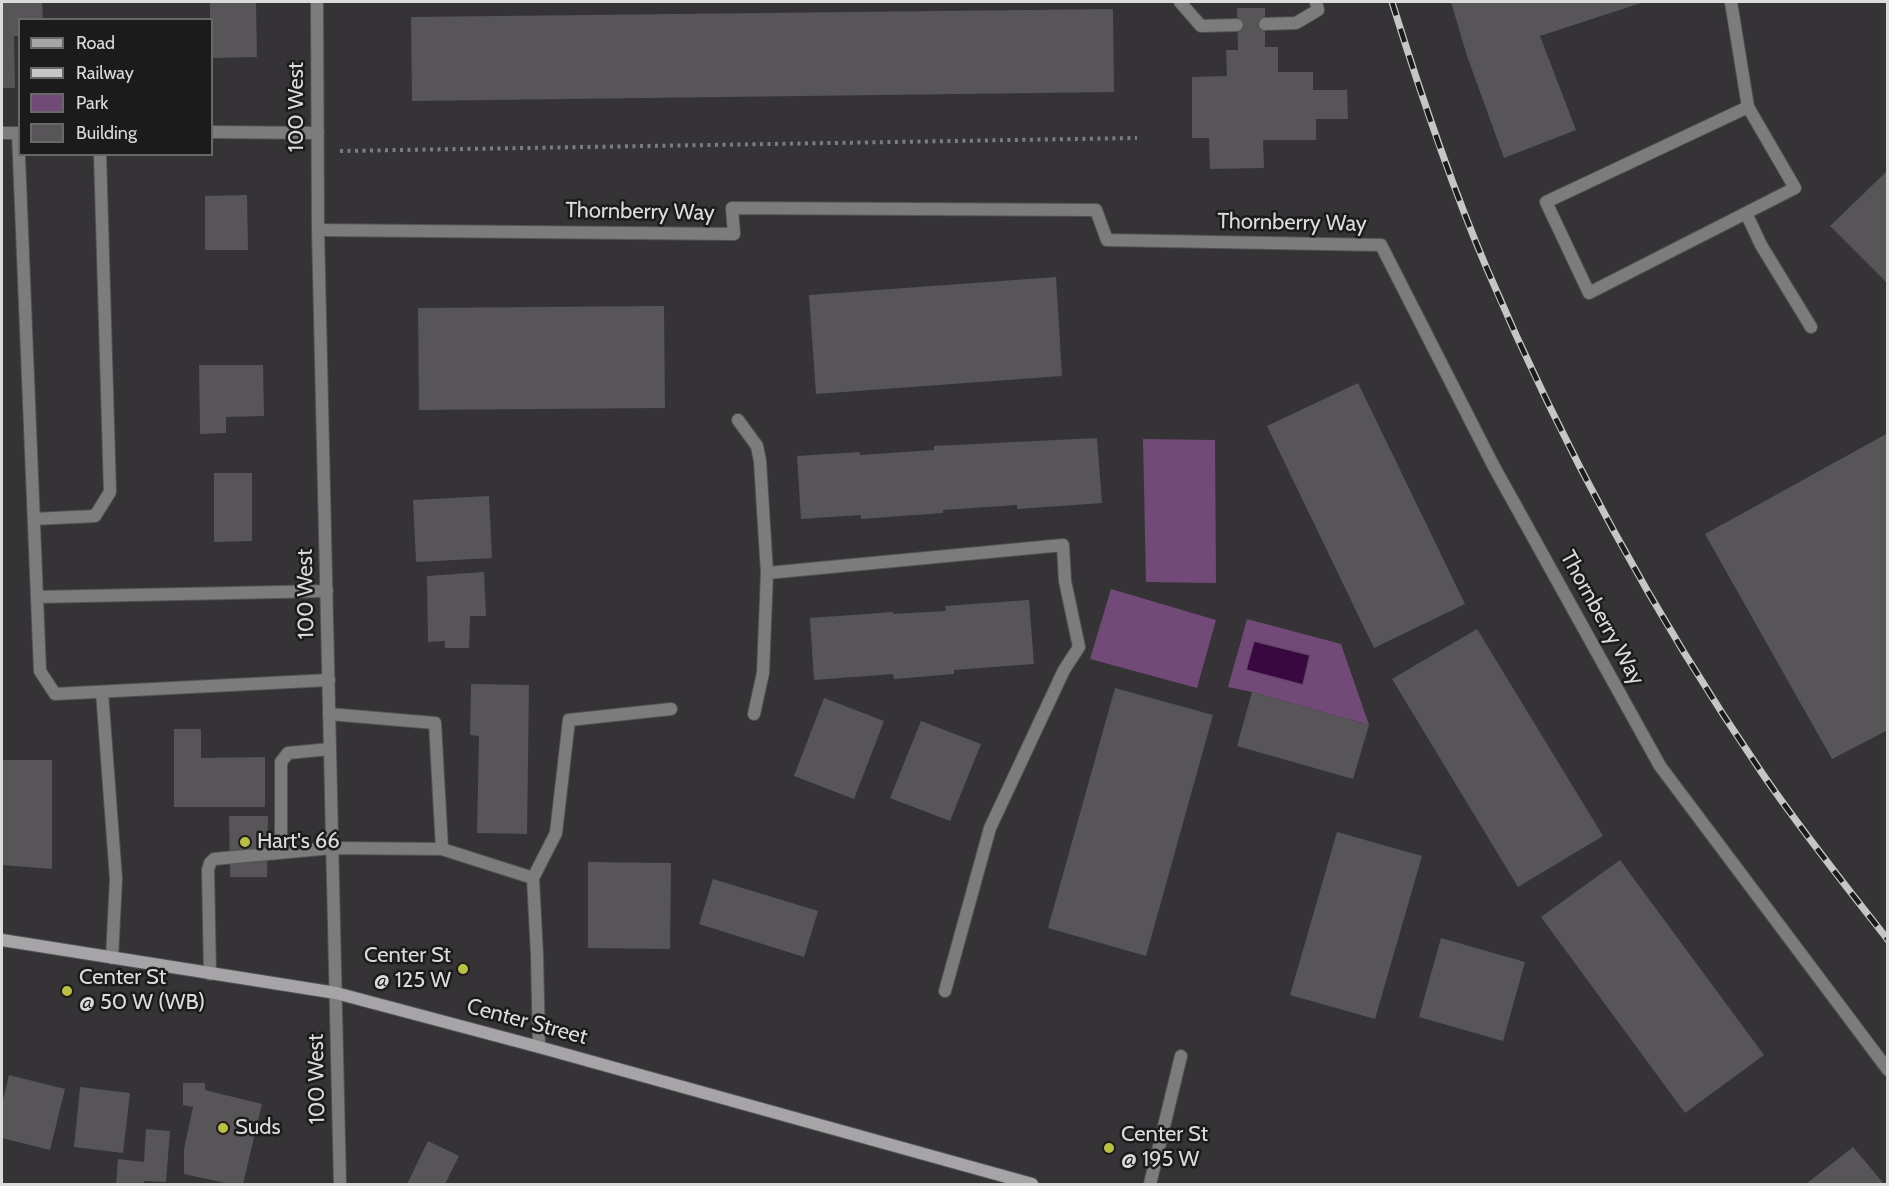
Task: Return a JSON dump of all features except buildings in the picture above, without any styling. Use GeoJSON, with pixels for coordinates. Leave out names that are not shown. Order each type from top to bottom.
{"type":"FeatureCollection","features":[{"type":"Feature","properties":{"kind":"main road","name":"Center Street"},"geometry":{"type":"LineString","coordinates":[[2,940],[336,993],[539,1047],[1032,1185]]}},
{"type":"Feature","properties":{"kind":"street","name":"100 West"},"geometry":{"type":"LineString","coordinates":[[317,2],[318,230],[340,1185]]}},
{"type":"Feature","properties":{"kind":"street"},"geometry":{"type":"LineString","coordinates":[[1180,2],[1201,26],[1237,25]]}},
{"type":"Feature","properties":{"kind":"street"},"geometry":{"type":"LineString","coordinates":[[1265,24],[1296,23],[1318,10],[1316,2]]}},
{"type":"Feature","properties":{"kind":"street"},"geometry":{"type":"LineString","coordinates":[[1731,2],[1748,107],[1795,188],[1589,293],[1546,202],[1748,107]]}},
{"type":"Feature","properties":{"kind":"street"},"geometry":{"type":"LineString","coordinates":[[213,132],[318,133]]}},
{"type":"Feature","properties":{"kind":"street"},"geometry":{"type":"LineString","coordinates":[[2,133],[18,133]]}},
{"type":"Feature","properties":{"kind":"street"},"geometry":{"type":"LineString","coordinates":[[20,156],[40,671],[56,694],[329,680]]}},
{"type":"Feature","properties":{"kind":"street"},"geometry":{"type":"LineString","coordinates":[[34,519],[95,516],[110,492],[100,156]]}},
{"type":"Feature","properties":{"kind":"street","name":"Thornberry Way"},"geometry":{"type":"LineString","coordinates":[[318,230],[734,234],[732,208],[1096,210],[1107,240],[1381,245],[1493,465],[1660,765],[1887,1070]]}},
{"type":"Feature","properties":{"kind":"street"},"geometry":{"type":"LineString","coordinates":[[1746,213],[1761,245],[1811,327]]}},
{"type":"Feature","properties":{"kind":"street"},"geometry":{"type":"LineString","coordinates":[[738,420],[757,446],[760,461],[767,573],[764,673],[754,714]]}},
{"type":"Feature","properties":{"kind":"street"},"geometry":{"type":"LineString","coordinates":[[767,573],[1063,545],[1065,580],[1079,647],[1064,670],[990,828],[945,992]]}},
{"type":"Feature","properties":{"kind":"street"},"geometry":{"type":"LineString","coordinates":[[37,597],[327,591]]}},
{"type":"Feature","properties":{"kind":"street"},"geometry":{"type":"LineString","coordinates":[[102,692],[116,879],[112,958]]}},
{"type":"Feature","properties":{"kind":"street"},"geometry":{"type":"LineString","coordinates":[[539,1047],[533,878],[556,833],[569,720],[671,709]]}},
{"type":"Feature","properties":{"kind":"street"},"geometry":{"type":"LineString","coordinates":[[329,714],[435,723],[442,849]]}},
{"type":"Feature","properties":{"kind":"street"},"geometry":{"type":"LineString","coordinates":[[281,852],[281,762],[288,753],[330,749]]}},
{"type":"Feature","properties":{"kind":"street"},"geometry":{"type":"LineString","coordinates":[[210,974],[210,863],[214,859],[332,848],[442,849],[533,878]]}},
{"type":"Feature","properties":{"kind":"street"},"geometry":{"type":"LineString","coordinates":[[1150,1185],[1181,1056]]}},
{"type":"Feature","properties":{"kind":"path"},"geometry":{"type":"LineString","coordinates":[[318,151],[1137,138]]}},
{"type":"Feature","properties":{"kind":"green space"},"geometry":{"type":"Polygon","coordinates":[[[1143,439],[1215,440],[1216,583],[1146,582],[1143,439]]]}},
{"type":"Feature","properties":{"kind":"green space"},"geometry":{"type":"Polygon","coordinates":[[[1111,589],[1216,620],[1197,688],[1090,659],[1111,589]]]}},
{"type":"Feature","properties":{"kind":"green space"},"geometry":{"type":"Polygon","coordinates":[[[1247,619],[1341,644],[1369,725],[1228,687],[1247,619]]]}},
{"type":"Feature","properties":{"kind":"shaded area"},"geometry":{"type":"Polygon","coordinates":[[[1254,641],[1310,655],[1303,685],[1246,670],[1254,641]]]}},
{"type":"Feature","properties":{"kind":"railway"},"geometry":{"type":"LineString","coordinates":[[1392,2],[1436,137],[1473,236],[1516,335],[1578,464],[1647,591],[1722,713],[1792,815],[1888,940]]}},
{"type":"Feature","properties":{"kind":"place","name":"Hart's 66"},"geometry":{"type":"Point","coordinates":[245,842]}},
{"type":"Feature","properties":{"kind":"place","name":"Center St @ 125 W"},"geometry":{"type":"Point","coordinates":[463,969]}},
{"type":"Feature","properties":{"kind":"place","name":"Center St @ 50 W (WB)"},"geometry":{"type":"Point","coordinates":[67,991]}},
{"type":"Feature","properties":{"kind":"place","name":"Suds"},"geometry":{"type":"Point","coordinates":[223,1128]}},
{"type":"Feature","properties":{"kind":"place","name":"Center St @ 195 W"},"geometry":{"type":"Point","coordinates":[1109,1148]}}]}
